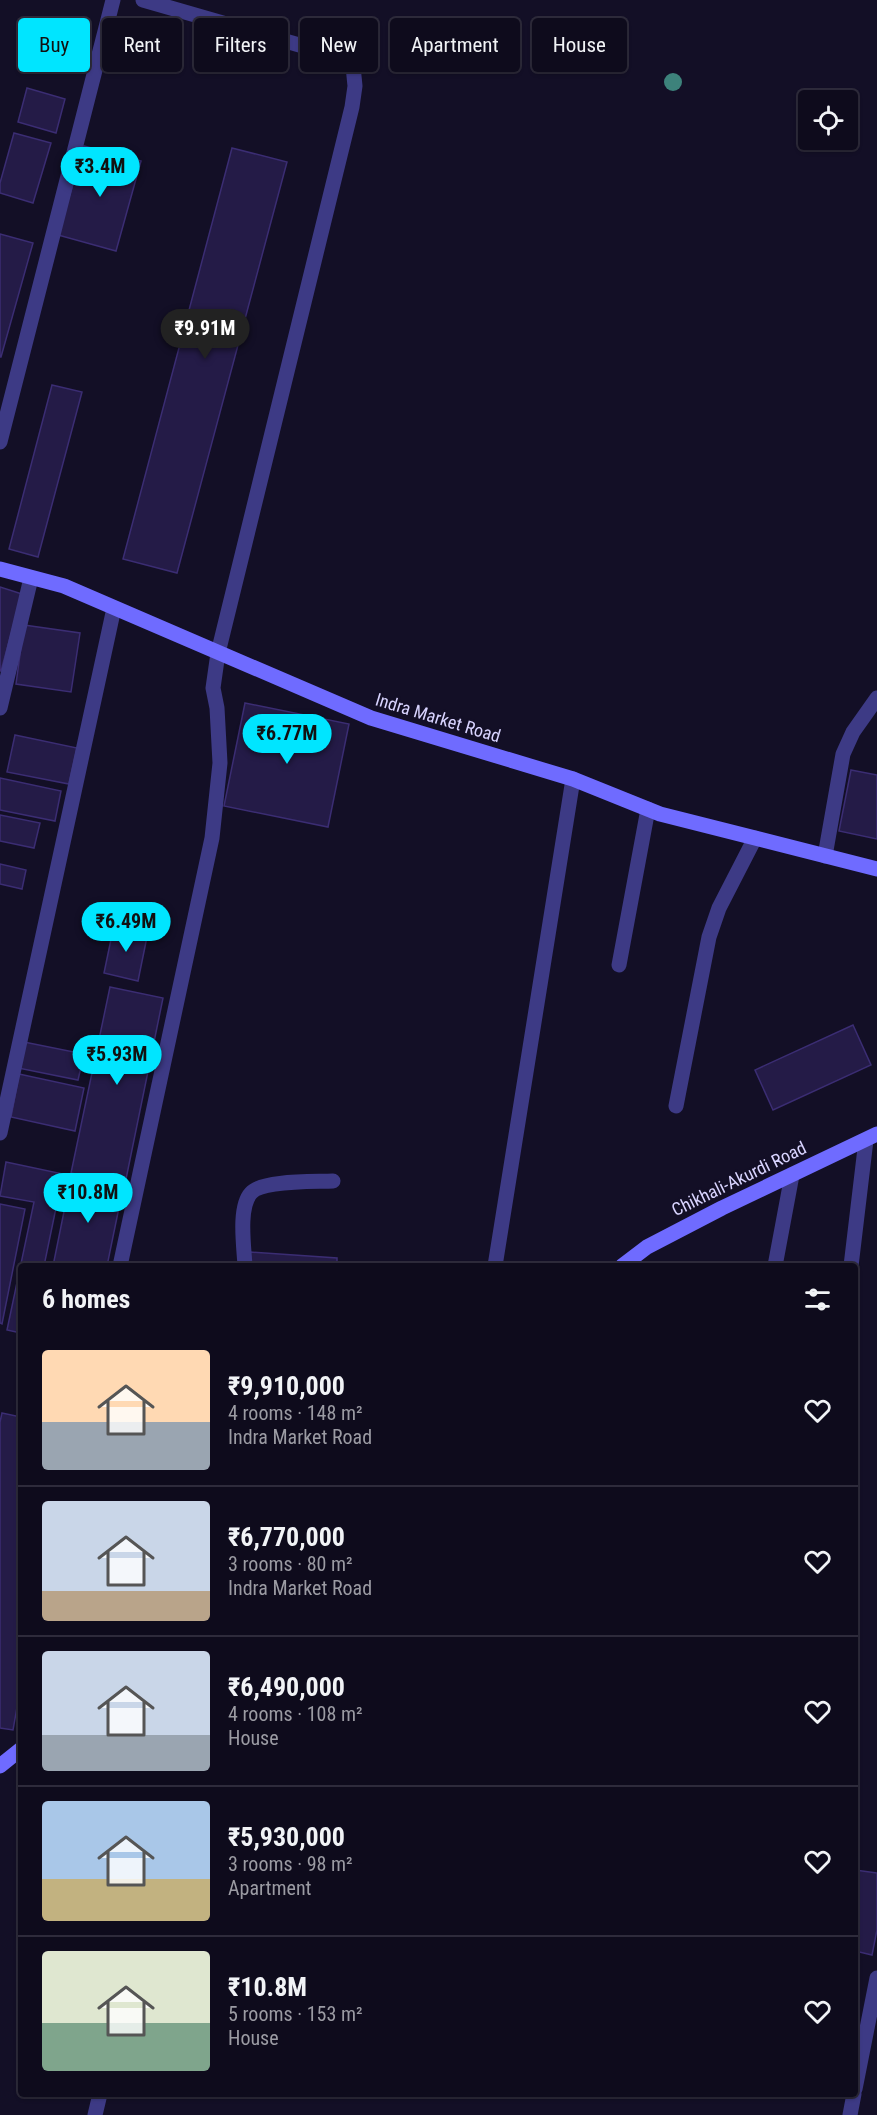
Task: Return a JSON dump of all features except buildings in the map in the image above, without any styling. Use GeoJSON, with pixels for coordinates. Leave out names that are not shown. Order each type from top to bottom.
{"type":"FeatureCollection","features":[{"type":"Feature","properties":{"kind":"street"},"geometry":{"type":"LineString","coordinates":[[0,442],[113,0]]}},
{"type":"Feature","properties":{"kind":"street"},"geometry":{"type":"LineString","coordinates":[[121,1263],[212,838],[220,764],[217,708],[213,688],[218,653],[352,107],[355,86],[353,66],[341,57],[143,0]]}},
{"type":"Feature","properties":{"kind":"street","name":"Indra Market Road"},"geometry":{"type":"LineString","coordinates":[[0,569],[64,586],[371,718],[573,779],[648,809],[877,869]]}},
{"type":"Feature","properties":{"kind":"street"},"geometry":{"type":"LineString","coordinates":[[0,708],[31,578]]}},
{"type":"Feature","properties":{"kind":"street"},"geometry":{"type":"LineString","coordinates":[[0,1133],[114,608]]}},
{"type":"Feature","properties":{"kind":"street"},"geometry":{"type":"LineString","coordinates":[[825,856],[843,754],[853,732],[877,698]]}},
{"type":"Feature","properties":{"kind":"street"},"geometry":{"type":"LineString","coordinates":[[495,1263],[573,779]]}},
{"type":"Feature","properties":{"kind":"street"},"geometry":{"type":"LineString","coordinates":[[619,965],[648,809]]}},
{"type":"Feature","properties":{"kind":"street"},"geometry":{"type":"LineString","coordinates":[[676,1106],[709,937],[719,908],[755,838]]}},
{"type":"Feature","properties":{"kind":"street"},"geometry":{"type":"LineString","coordinates":[[851,1263],[871,1137]]}},
{"type":"Feature","properties":{"kind":"street","name":"Chikhali-Akurdi Road"},"geometry":{"type":"LineString","coordinates":[[626,1263],[647,1246],[871,1137]]}},
{"type":"Feature","properties":{"kind":"street"},"geometry":{"type":"LineString","coordinates":[[776,1263],[792,1175]]}},
{"type":"Feature","properties":{"kind":"street"},"geometry":{"type":"LineString","coordinates":[[245,1263],[243,1221],[245,1203],[251,1192],[264,1185],[333,1181]]}},
{"type":"Feature","properties":{"kind":"street"},"geometry":{"type":"LineString","coordinates":[[0,1766],[18,1748]]}},
{"type":"Feature","properties":{"kind":"street"},"geometry":{"type":"LineString","coordinates":[[858,2074],[877,1978]]}},
{"type":"Feature","properties":{"kind":"street"},"geometry":{"type":"LineString","coordinates":[[95,2115],[99,2097]]}},
{"type":"Feature","properties":{"kind":"street"},"geometry":{"type":"LineString","coordinates":[[850,2115],[853,2097]]}}]}
